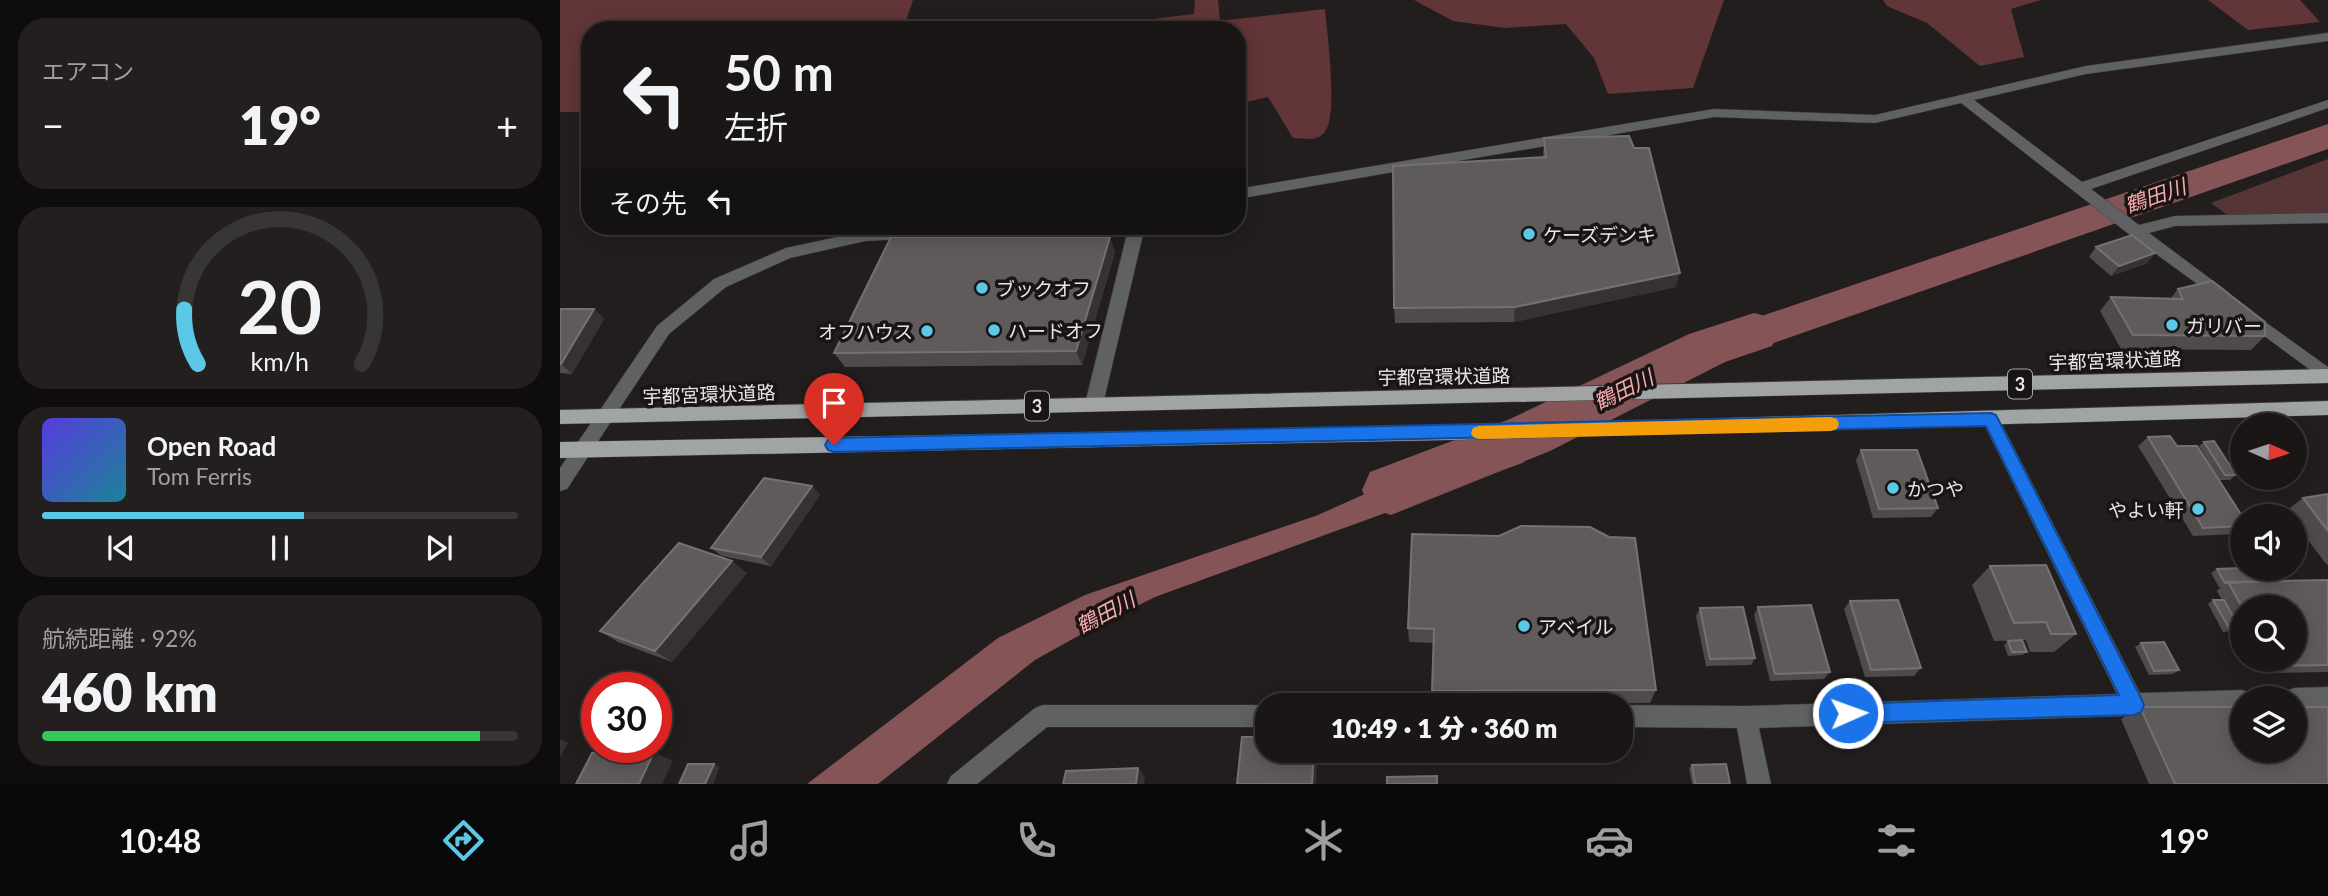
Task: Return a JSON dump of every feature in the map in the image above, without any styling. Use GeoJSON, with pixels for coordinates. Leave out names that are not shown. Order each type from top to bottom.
{"type":"FeatureCollection","features":[{"type":"Feature","properties":{"kind":"main road","name":"宇都宮環状道路"},"geometry":{"type":"LineString","coordinates":[[560,417],[2328,376]]}},
{"type":"Feature","properties":{"kind":"main road","name":"3"},"geometry":{"type":"LineString","coordinates":[[560,450],[1637,429],[2328,408]]}},
{"type":"Feature","properties":{"kind":"street"},"geometry":{"type":"LineString","coordinates":[[1246,192],[1714,113],[1875,120],[2086,70],[2328,37]]}},
{"type":"Feature","properties":{"kind":"street"},"geometry":{"type":"LineString","coordinates":[[1964,99],[2328,376]]}},
{"type":"Feature","properties":{"kind":"street"},"geometry":{"type":"LineString","coordinates":[[2079,188],[2328,104]]}},
{"type":"Feature","properties":{"kind":"street"},"geometry":{"type":"LineString","coordinates":[[2136,231],[2175,221],[2328,218]]}},
{"type":"Feature","properties":{"kind":"street"},"geometry":{"type":"LineString","coordinates":[[560,483],[663,330],[720,283],[786,253],[865,236],[889,235]]}},
{"type":"Feature","properties":{"kind":"street"},"geometry":{"type":"LineString","coordinates":[[1094,404],[1135,235]]}},
{"type":"Feature","properties":{"kind":"street"},"geometry":{"type":"LineString","coordinates":[[1991,420],[2134,705]]}},
{"type":"Feature","properties":{"kind":"street"},"geometry":{"type":"LineString","coordinates":[[2307,699],[2328,698]]}},
{"type":"Feature","properties":{"kind":"street"},"geometry":{"type":"LineString","coordinates":[[1633,716],[1746,717],[2230,701]]}},
{"type":"Feature","properties":{"kind":"street"},"geometry":{"type":"LineString","coordinates":[[959,784],[1043,716],[1255,716]]}},
{"type":"Feature","properties":{"kind":"street"},"geometry":{"type":"LineString","coordinates":[[1746,717],[1759,784]]}},
{"type":"Feature","properties":{"kind":"shaded area"},"geometry":{"type":"Polygon","coordinates":[[[560,0],[913,0],[906,21],[581,21],[581,112],[560,112],[560,0]]]}},
{"type":"Feature","properties":{"kind":"shaded area"},"geometry":{"type":"Polygon","coordinates":[[[1195,0],[1218,0],[1220,21],[1137,21],[1194,14],[1195,0]]]}},
{"type":"Feature","properties":{"kind":"shaded area"},"geometry":{"type":"Polygon","coordinates":[[[1414,0],[1724,0],[1693,88],[1608,94],[1594,58],[1566,24],[1505,28],[1453,21],[1414,0]]]}},
{"type":"Feature","properties":{"kind":"shaded area"},"geometry":{"type":"Polygon","coordinates":[[[1883,0],[2041,0],[2011,9],[2024,57],[1980,66],[1927,23],[1887,6],[1883,0]]]}},
{"type":"Feature","properties":{"kind":"shaded area"},"geometry":{"type":"Polygon","coordinates":[[[2208,0],[2300,0],[2320,22],[2248,30],[2208,0]]]}},
{"type":"Feature","properties":{"kind":"shaded area"},"geometry":{"type":"Polygon","coordinates":[[[1325,9],[1330,55],[1331,110],[1324,133],[1314,139],[1293,138],[1268,97],[1246,102],[1246,21],[1220,21],[1325,9]]]}},
{"type":"Feature","properties":{"kind":"shaded area"},"geometry":{"type":"Polygon","coordinates":[[[2328,159],[2328,218],[2234,220],[2211,203],[2328,159]]]}},
{"type":"Feature","properties":{"kind":"water"},"geometry":{"type":"Polygon","coordinates":[[[2328,124],[2328,149],[1728,359],[1664,358],[1726,328],[2328,124]]]}},
{"type":"Feature","properties":{"kind":"water"},"geometry":{"type":"Polygon","coordinates":[[[1525,462],[1155,597],[1035,660],[878,784],[807,784],[998,638],[1085,595],[1318,515],[1434,463],[1525,462]]]}},
{"type":"Feature","properties":{"kind":"building","name":"ケーズデンキ"},"geometry":{"type":"Polygon","coordinates":[[[1629,136],[1634,148],[1649,148],[1680,273],[1515,307],[1394,308],[1393,166],[1546,157],[1544,138],[1629,136]]]}},
{"type":"Feature","properties":{"kind":"building"},"geometry":{"type":"Polygon","coordinates":[[[2132,235],[2155,253],[2119,266],[2096,247],[2132,235]]]}},
{"type":"Feature","properties":{"kind":"building"},"geometry":{"type":"Polygon","coordinates":[[[891,237],[1110,237],[1076,351],[834,353],[891,237]]]}},
{"type":"Feature","properties":{"kind":"building"},"geometry":{"type":"Polygon","coordinates":[[[2212,281],[2265,322],[2265,336],[2133,335],[2111,297],[2183,299],[2178,289],[2212,281]]]}},
{"type":"Feature","properties":{"kind":"building"},"geometry":{"type":"Polygon","coordinates":[[[560,309],[594,309],[561,364],[560,364],[560,309]]]}},
{"type":"Feature","properties":{"kind":"building"},"geometry":{"type":"Polygon","coordinates":[[[2170,436],[2177,446],[2197,446],[2234,504],[2230,504],[2230,527],[2203,528],[2148,437],[2170,436]]]}},
{"type":"Feature","properties":{"kind":"building"},"geometry":{"type":"Polygon","coordinates":[[[2214,441],[2230,466],[2230,475],[2225,475],[2204,442],[2214,441]]]}},
{"type":"Feature","properties":{"kind":"building","name":"かつや"},"geometry":{"type":"Polygon","coordinates":[[[1861,450],[1917,450],[1938,508],[1879,509],[1861,450]]]}},
{"type":"Feature","properties":{"kind":"building"},"geometry":{"type":"Polygon","coordinates":[[[764,478],[812,486],[761,557],[711,548],[764,478]]]}},
{"type":"Feature","properties":{"kind":"building"},"geometry":{"type":"Polygon","coordinates":[[[2328,494],[2328,531],[2303,498],[2328,494]]]}},
{"type":"Feature","properties":{"kind":"building","name":"アベイル"},"geometry":{"type":"Polygon","coordinates":[[[1521,526],[1590,527],[1609,537],[1635,538],[1656,690],[1432,691],[1434,629],[1408,628],[1412,534],[1499,536],[1521,526]]]}},
{"type":"Feature","properties":{"kind":"building"},"geometry":{"type":"Polygon","coordinates":[[[679,543],[732,561],[655,651],[600,631],[679,543]]]}},
{"type":"Feature","properties":{"kind":"building"},"geometry":{"type":"Polygon","coordinates":[[[2046,565],[2076,634],[2051,634],[2046,622],[2014,623],[1990,566],[2046,565]]]}},
{"type":"Feature","properties":{"kind":"building"},"geometry":{"type":"Polygon","coordinates":[[[2230,568],[2230,581],[2280,581],[2225,583],[2217,569],[2230,568]]]}},
{"type":"Feature","properties":{"kind":"building"},"geometry":{"type":"Polygon","coordinates":[[[2328,580],[2328,665],[2307,665],[2307,595],[2235,595],[2228,582],[2328,580]]]}},
{"type":"Feature","properties":{"kind":"building"},"geometry":{"type":"Polygon","coordinates":[[[1898,600],[1921,668],[1871,670],[1850,601],[1898,600]]]}},
{"type":"Feature","properties":{"kind":"building"},"geometry":{"type":"Polygon","coordinates":[[[2213,600],[2224,600],[2230,611],[2229,628],[2213,600]]]}},
{"type":"Feature","properties":{"kind":"building"},"geometry":{"type":"Polygon","coordinates":[[[1811,605],[1830,672],[1775,674],[1758,607],[1811,605]]]}},
{"type":"Feature","properties":{"kind":"building"},"geometry":{"type":"Polygon","coordinates":[[[1743,607],[1755,658],[1710,659],[1700,608],[1743,607]]]}},
{"type":"Feature","properties":{"kind":"building"},"geometry":{"type":"Polygon","coordinates":[[[2022,640],[2027,652],[2012,652],[2008,641],[2022,640]]]}},
{"type":"Feature","properties":{"kind":"building"},"geometry":{"type":"Polygon","coordinates":[[[2164,642],[2179,670],[2154,671],[2141,643],[2164,642]]]}},
{"type":"Feature","properties":{"kind":"building"},"geometry":{"type":"Polygon","coordinates":[[[2140,707],[2230,707],[2230,763],[2307,763],[2307,707],[2328,707],[2328,784],[2175,784],[2140,707]]]}},
{"type":"Feature","properties":{"kind":"building"},"geometry":{"type":"Polygon","coordinates":[[[1242,737],[1255,737],[1255,763],[1313,763],[1312,784],[1237,784],[1242,737]]]}},
{"type":"Feature","properties":{"kind":"building"},"geometry":{"type":"Polygon","coordinates":[[[587,763],[649,763],[639,784],[576,784],[587,763]]]}},
{"type":"Feature","properties":{"kind":"building"},"geometry":{"type":"Polygon","coordinates":[[[688,764],[714,764],[705,784],[679,784],[688,764]]]}},
{"type":"Feature","properties":{"kind":"building"},"geometry":{"type":"Polygon","coordinates":[[[1726,764],[1730,784],[1695,784],[1692,765],[1726,764]]]}},
{"type":"Feature","properties":{"kind":"building"},"geometry":{"type":"Polygon","coordinates":[[[1138,768],[1136,784],[1063,784],[1066,771],[1138,768]]]}},
{"type":"Feature","properties":{"kind":"building"},"geometry":{"type":"Polygon","coordinates":[[[1437,776],[1437,784],[1387,784],[1387,777],[1437,776]]]}},
{"type":"Feature","properties":{"kind":"waterway","name":"鶴田川"},"geometry":{"type":"LineString","coordinates":[[1391,490],[1530,435],[1707,348],[1754,332]]}},
{"type":"Feature","properties":{"kind":"slow traffic"},"geometry":{"type":"LineString","coordinates":[[1479,433],[1831,424]]}},
{"type":"Feature","properties":{"kind":"place","name":"ケーズデンキ"},"geometry":{"type":"Point","coordinates":[1529,234]}},
{"type":"Feature","properties":{"kind":"place","name":"ブックオフ"},"geometry":{"type":"Point","coordinates":[982,288]}},
{"type":"Feature","properties":{"kind":"place","name":"ガリバー"},"geometry":{"type":"Point","coordinates":[2172,325]}},
{"type":"Feature","properties":{"kind":"place","name":"ハードオフ"},"geometry":{"type":"Point","coordinates":[994,330]}},
{"type":"Feature","properties":{"kind":"place","name":"オフハウス"},"geometry":{"type":"Point","coordinates":[927,331]}},
{"type":"Feature","properties":{"kind":"place","name":"かつや"},"geometry":{"type":"Point","coordinates":[1893,488]}},
{"type":"Feature","properties":{"kind":"place","name":"やよい軒"},"geometry":{"type":"Point","coordinates":[2198,509]}},
{"type":"Feature","properties":{"kind":"place","name":"アベイル"},"geometry":{"type":"Point","coordinates":[1524,626]}},
{"type":"Feature","properties":{"kind":"route"},"geometry":{"type":"LineString","coordinates":[[834,445],[1991,420],[2134,705],[1848,713]]}}]}
